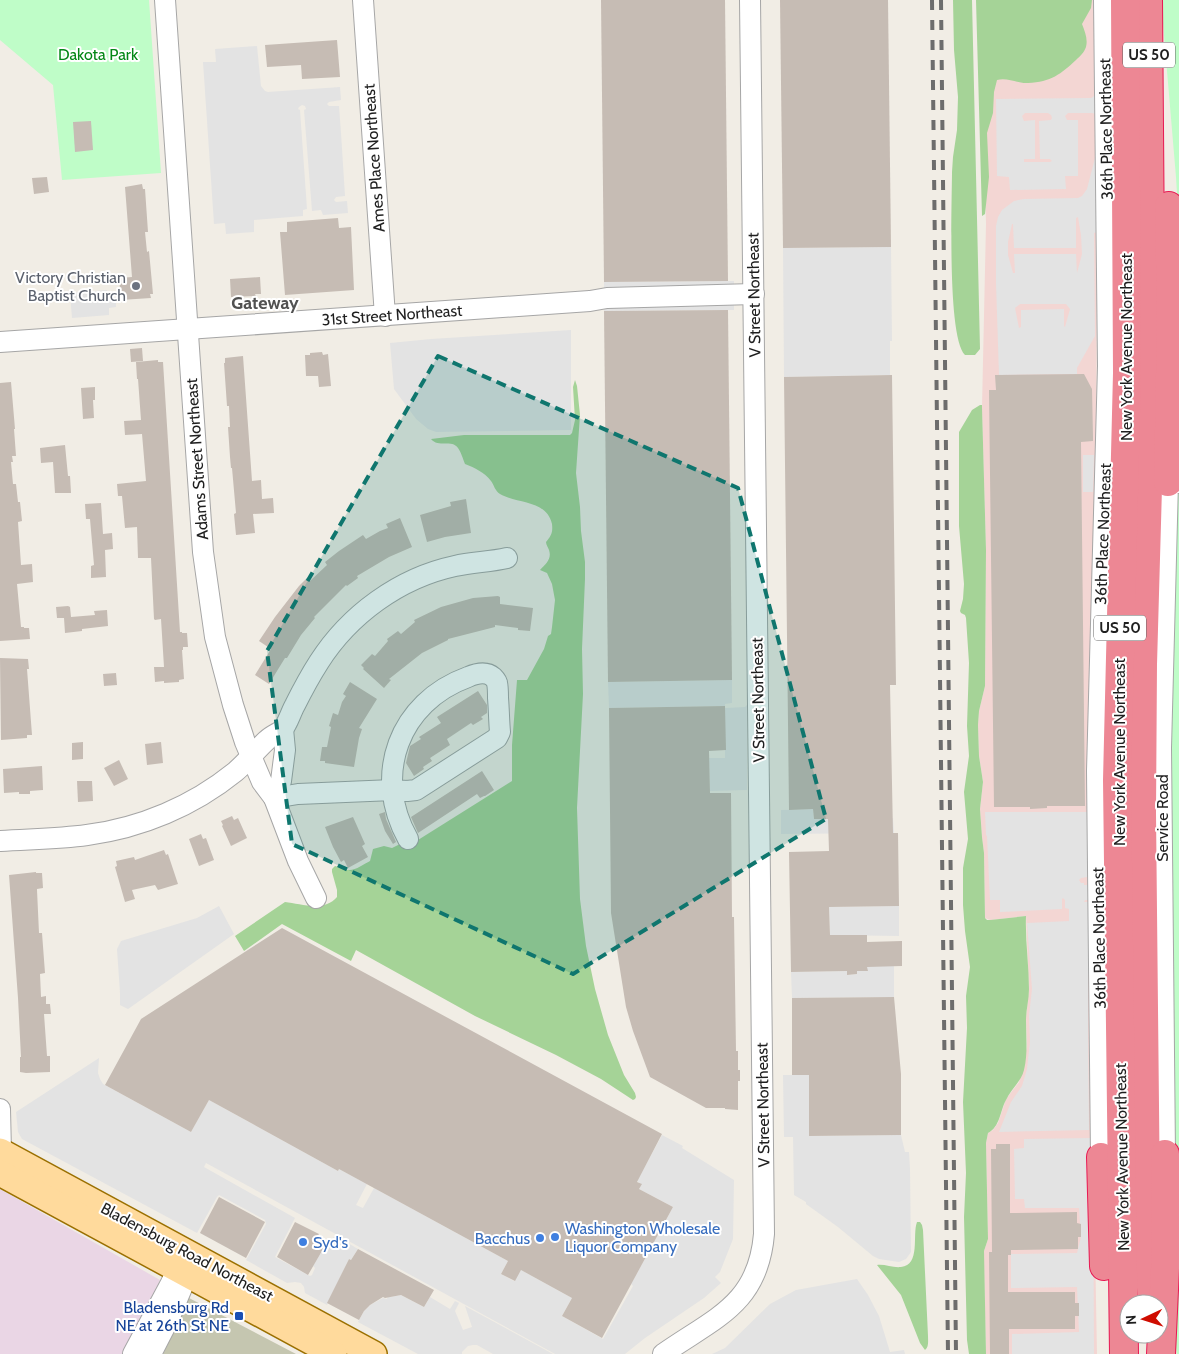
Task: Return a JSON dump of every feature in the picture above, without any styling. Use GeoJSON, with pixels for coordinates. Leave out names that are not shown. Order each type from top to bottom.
{"type":"FeatureCollection","features":[{"type":"Feature","properties":{"kind":"highway","name":"New York Avenue Northeast"},"geometry":{"type":"LineString","coordinates":[[1124,1354],[1117,770],[1128,356],[1125,0]]}},
{"type":"Feature","properties":{"kind":"highway","name":"New York Avenue Northeast"},"geometry":{"type":"LineString","coordinates":[[1148,0],[1151,382],[1143,673],[1142,812],[1146,1204],[1151,1294]]}},
{"type":"Feature","properties":{"kind":"highway"},"geometry":{"type":"LineString","coordinates":[[1149,110],[1166,177],[1169,215],[1174,482]]}},
{"type":"Feature","properties":{"kind":"highway"},"geometry":{"type":"LineString","coordinates":[[1161,1354],[1166,1247],[1165,1154]]}},
{"type":"Feature","properties":{"kind":"highway"},"geometry":{"type":"LineString","coordinates":[[1101,1157],[1108,1354]]}},
{"type":"Feature","properties":{"kind":"highway"},"geometry":{"type":"LineString","coordinates":[[1123,1257],[1127,1294]]}},
{"type":"Feature","properties":{"kind":"main road","name":"Bladensburg Road Northeast"},"geometry":{"type":"LineString","coordinates":[[0,1158],[187,1263],[334,1354]]}},
{"type":"Feature","properties":{"kind":"main road","name":"Bladensburg Road Northeast"},"geometry":{"type":"LineString","coordinates":[[187,1263],[361,1351]]}},
{"type":"Feature","properties":{"kind":"street","name":"Adams Street Northeast"},"geometry":{"type":"LineString","coordinates":[[165,0],[203,552],[212,618],[222,668],[250,757],[262,782],[274,798],[298,861],[316,898]]}},
{"type":"Feature","properties":{"kind":"street","name":"Ames Place Northeast"},"geometry":{"type":"LineString","coordinates":[[362,0],[385,316]]}},
{"type":"Feature","properties":{"kind":"street","name":"V Street Northeast"},"geometry":{"type":"LineString","coordinates":[[662,1354],[715,1320],[738,1300],[750,1283],[759,1264],[764,1234],[750,0]]}},
{"type":"Feature","properties":{"kind":"street","name":"36th Place Northeast"},"geometry":{"type":"LineString","coordinates":[[1101,1157],[1097,772],[1108,366],[1104,0]]}},
{"type":"Feature","properties":{"kind":"street","name":"31st Street Northeast"},"geometry":{"type":"LineString","coordinates":[[0,342],[385,316],[590,301],[607,298],[754,294]]}},
{"type":"Feature","properties":{"kind":"street","name":"Service Road"},"geometry":{"type":"LineString","coordinates":[[1165,1154],[1161,748],[1174,482]]}},
{"type":"Feature","properties":{"kind":"street"},"geometry":{"type":"LineString","coordinates":[[0,841],[86,835],[117,829],[148,821],[186,804],[236,770],[268,739],[283,729],[300,694],[320,660],[341,634],[370,606],[402,586],[438,570],[468,563],[507,558]]}},
{"type":"Feature","properties":{"kind":"street"},"geometry":{"type":"LineString","coordinates":[[274,798],[298,794],[392,790],[416,790],[497,738],[500,732],[497,682],[486,673],[456,681],[439,691],[410,718],[400,737],[394,757],[392,790],[399,820],[408,839]]}},
{"type":"Feature","properties":{"kind":"street"},"geometry":{"type":"LineString","coordinates":[[274,798],[281,781],[285,750],[283,729]]}},
{"type":"Feature","properties":{"kind":"street"},"geometry":{"type":"LineString","coordinates":[[0,1110],[0,1158]]}},
{"type":"Feature","properties":{"kind":"street"},"geometry":{"type":"LineString","coordinates":[[133,1354],[167,1290],[187,1263]]}},
{"type":"Feature","properties":{"kind":"street"},"geometry":{"type":"LineString","coordinates":[[151,1354],[169,1319],[187,1263]]}},
{"type":"Feature","properties":{"kind":"highlighted area"},"geometry":{"type":"Polygon","coordinates":[[[438,356],[738,488],[826,819],[573,974],[292,844],[267,651],[438,356]]]}},
{"type":"Feature","properties":{"kind":"shaded area"},"geometry":{"type":"Polygon","coordinates":[[[981,0],[1094,0],[1097,232],[1096,536],[1090,975],[1097,1354],[986,1354],[984,1251],[988,1239],[986,1143],[988,1133],[998,1123],[1006,1099],[1019,1082],[1027,1046],[1026,1018],[1029,990],[1026,916],[990,920],[985,918],[984,853],[980,809],[983,782],[979,756],[978,725],[985,686],[986,550],[982,407],[986,224],[981,0]]]}},
{"type":"Feature","properties":{"kind":"shaded area"},"geometry":{"type":"Polygon","coordinates":[[[257,46],[261,86],[265,91],[340,87],[341,100],[327,104],[329,106],[339,106],[345,196],[336,197],[334,200],[336,202],[347,201],[348,213],[323,215],[321,210],[312,211],[304,110],[306,109],[302,105],[298,109],[300,110],[307,209],[303,210],[303,216],[254,220],[254,232],[226,234],[225,223],[214,224],[203,62],[216,62],[215,49],[257,46]]]}},
{"type":"Feature","properties":{"kind":"shaded area"},"geometry":{"type":"Polygon","coordinates":[[[1096,95],[1096,114],[1068,113],[1065,116],[1067,120],[1078,120],[1078,176],[1065,176],[1066,189],[1010,190],[1009,177],[997,176],[996,99],[1091,98],[1096,95]],[[1025,113],[1022,116],[1024,121],[1035,120],[1035,159],[1024,159],[1024,162],[1052,161],[1050,159],[1040,159],[1039,121],[1051,120],[1051,115],[1048,113],[1025,113]]]}},
{"type":"Feature","properties":{"kind":"shaded area"},"geometry":{"type":"Polygon","coordinates":[[[1096,154],[1097,232],[1094,233],[1095,336],[1077,368],[1077,374],[999,375],[996,283],[996,226],[998,217],[1002,210],[1014,201],[1024,199],[1078,198],[1087,189],[1096,154]],[[1078,217],[1076,218],[1076,248],[1014,248],[1012,224],[1008,242],[1008,255],[1013,273],[1015,273],[1014,254],[1076,254],[1077,273],[1082,254],[1078,217]],[[1020,304],[1015,308],[1019,328],[1021,327],[1021,310],[1064,309],[1065,327],[1070,309],[1066,304],[1020,304]]]}},
{"type":"Feature","properties":{"kind":"shaded area"},"geometry":{"type":"Polygon","coordinates":[[[891,247],[892,341],[890,341],[890,375],[784,377],[783,248],[891,247]]]}},
{"type":"Feature","properties":{"kind":"shaded area"},"geometry":{"type":"Polygon","coordinates":[[[734,281],[734,288],[604,290],[604,282],[734,281]]]}},
{"type":"Feature","properties":{"kind":"shaded area"},"geometry":{"type":"Polygon","coordinates":[[[107,290],[108,298],[116,298],[116,307],[109,308],[109,315],[72,318],[70,293],[107,290]]]}},
{"type":"Feature","properties":{"kind":"shaded area"},"geometry":{"type":"Polygon","coordinates":[[[734,303],[734,310],[604,311],[605,304],[734,303]]]}},
{"type":"Feature","properties":{"kind":"shaded area"},"geometry":{"type":"Polygon","coordinates":[[[571,330],[571,430],[436,432],[428,429],[416,419],[394,389],[390,343],[571,330]]]}},
{"type":"Feature","properties":{"kind":"shaded area"},"geometry":{"type":"Polygon","coordinates":[[[1083,455],[1094,455],[1093,492],[1083,492],[1083,455]]]}},
{"type":"Feature","properties":{"kind":"shaded area"},"geometry":{"type":"Polygon","coordinates":[[[732,680],[732,703],[725,704],[725,706],[609,708],[608,682],[732,680]]]}},
{"type":"Feature","properties":{"kind":"shaded area"},"geometry":{"type":"Polygon","coordinates":[[[747,705],[747,790],[710,791],[709,758],[725,758],[725,708],[745,707],[747,705]]]}},
{"type":"Feature","properties":{"kind":"shaded area"},"geometry":{"type":"Polygon","coordinates":[[[813,809],[814,819],[893,818],[894,833],[781,834],[781,810],[813,809]]]}},
{"type":"Feature","properties":{"kind":"shaded area"},"geometry":{"type":"Polygon","coordinates":[[[985,812],[1088,812],[1087,877],[1079,880],[1084,885],[1089,885],[1089,900],[1084,902],[1089,902],[1089,1130],[999,1132],[1011,1102],[1022,1086],[1027,1069],[1032,989],[1027,923],[1069,921],[1069,909],[1065,908],[1065,900],[1063,898],[1062,909],[1000,912],[1000,900],[990,900],[985,812]]]}},
{"type":"Feature","properties":{"kind":"shaded area"},"geometry":{"type":"Polygon","coordinates":[[[219,906],[234,934],[128,1009],[120,1005],[117,949],[121,941],[197,918],[219,906]]]}},
{"type":"Feature","properties":{"kind":"shaded area"},"geometry":{"type":"Polygon","coordinates":[[[899,906],[899,936],[830,935],[829,907],[899,906]]]}},
{"type":"Feature","properties":{"kind":"shaded area"},"geometry":{"type":"Polygon","coordinates":[[[867,944],[894,966],[894,997],[792,998],[791,972],[847,971],[847,975],[857,974],[857,971],[867,971],[867,944]]]}},
{"type":"Feature","properties":{"kind":"shaded area"},"geometry":{"type":"Polygon","coordinates":[[[99,1058],[98,1073],[103,1084],[191,1132],[209,1100],[338,1171],[339,1169],[367,1184],[356,1205],[363,1208],[374,1188],[508,1261],[501,1274],[514,1281],[521,1270],[572,1298],[562,1316],[603,1339],[633,1286],[631,1284],[673,1207],[639,1189],[641,1184],[637,1181],[662,1135],[683,1146],[682,1148],[734,1180],[733,1239],[720,1272],[715,1277],[721,1283],[704,1298],[625,1354],[555,1354],[206,1163],[204,1167],[295,1218],[275,1257],[310,1276],[315,1268],[313,1266],[326,1244],[336,1236],[358,1249],[351,1260],[349,1259],[327,1305],[305,1293],[301,1283],[287,1283],[246,1260],[266,1224],[265,1220],[219,1195],[197,1233],[22,1139],[18,1132],[16,1112],[99,1058]]]}},
{"type":"Feature","properties":{"kind":"shaded area"},"geometry":{"type":"Polygon","coordinates":[[[783,1075],[809,1075],[809,1136],[901,1135],[905,1152],[909,1152],[910,1169],[911,1252],[906,1259],[899,1262],[879,1259],[873,1256],[806,1204],[806,1202],[794,1195],[793,1137],[784,1137],[783,1075]]]}},
{"type":"Feature","properties":{"kind":"shaded area"},"geometry":{"type":"Polygon","coordinates":[[[1092,1138],[1094,1354],[1012,1354],[1012,1334],[1079,1332],[1077,1287],[1011,1288],[1011,1254],[1077,1253],[1081,1237],[1079,1208],[1025,1208],[1024,1199],[1015,1199],[1014,1149],[1024,1148],[1024,1139],[1092,1138]]]}},
{"type":"Feature","properties":{"kind":"shaded area"},"geometry":{"type":"Polygon","coordinates":[[[0,1189],[160,1280],[125,1354],[0,1354],[0,1189]]]}},
{"type":"Feature","properties":{"kind":"shaded area"},"geometry":{"type":"Polygon","coordinates":[[[857,1279],[879,1316],[890,1352],[904,1350],[905,1354],[712,1354],[725,1348],[770,1304],[796,1290],[857,1279]]]}},
{"type":"Feature","properties":{"kind":"shaded area"},"geometry":{"type":"Polygon","coordinates":[[[401,1295],[424,1307],[430,1297],[450,1309],[455,1301],[459,1303],[455,1311],[463,1330],[472,1327],[465,1306],[553,1354],[493,1354],[477,1345],[473,1345],[468,1346],[462,1354],[418,1354],[358,1322],[370,1305],[383,1298],[387,1299],[388,1296],[401,1295]]]}},
{"type":"Feature","properties":{"kind":"shaded area"},"geometry":{"type":"Polygon","coordinates":[[[189,1298],[296,1354],[163,1354],[189,1298]]]}},
{"type":"Feature","properties":{"kind":"green space","name":"Dakota Park"},"geometry":{"type":"Polygon","coordinates":[[[0,0],[149,0],[161,173],[62,180],[53,85],[0,40],[0,0]]]}},
{"type":"Feature","properties":{"kind":"green space"},"geometry":{"type":"Polygon","coordinates":[[[953,0],[972,0],[980,349],[975,355],[965,355],[959,343],[953,298],[951,239],[952,172],[957,130],[958,97],[954,50],[953,0]]]}},
{"type":"Feature","properties":{"kind":"green space"},"geometry":{"type":"Polygon","coordinates":[[[976,0],[1092,0],[1091,8],[1082,24],[1086,38],[1086,47],[1082,54],[1065,69],[1043,81],[1024,83],[1005,79],[997,80],[994,92],[993,113],[987,133],[989,177],[985,214],[982,216],[976,0]]]}},
{"type":"Feature","properties":{"kind":"green space"},"geometry":{"type":"Polygon","coordinates":[[[1161,0],[1179,0],[1179,226],[1176,177],[1161,0]]]}},
{"type":"Feature","properties":{"kind":"green space"},"geometry":{"type":"Polygon","coordinates":[[[575,380],[580,415],[576,473],[585,562],[582,649],[583,694],[577,808],[580,899],[586,946],[595,989],[608,1035],[624,1075],[635,1093],[636,1097],[633,1100],[601,1079],[475,1016],[356,950],[351,961],[282,924],[244,951],[235,936],[285,902],[319,906],[332,902],[337,897],[332,872],[335,866],[348,870],[354,869],[370,861],[373,849],[384,846],[392,848],[402,843],[418,840],[512,781],[512,745],[517,680],[527,680],[544,649],[548,636],[551,634],[555,600],[552,584],[547,573],[540,570],[549,559],[550,553],[546,542],[551,534],[552,524],[549,516],[538,507],[498,493],[485,475],[465,464],[460,451],[455,445],[437,443],[431,439],[464,435],[570,435],[575,420],[573,387],[575,380]]]}},
{"type":"Feature","properties":{"kind":"green space"},"geometry":{"type":"Polygon","coordinates":[[[982,405],[986,550],[985,686],[978,725],[979,756],[983,782],[980,809],[984,853],[985,918],[990,920],[1026,916],[1029,997],[1026,1016],[1024,1070],[1021,1078],[1010,1092],[995,1127],[988,1133],[986,1143],[988,1239],[984,1251],[986,1354],[969,1354],[964,1217],[966,1173],[963,1102],[967,1028],[966,996],[970,967],[963,905],[963,868],[968,839],[964,792],[969,756],[967,726],[969,663],[966,618],[960,611],[964,584],[959,526],[959,432],[972,410],[982,405]]]}},
{"type":"Feature","properties":{"kind":"green space"},"geometry":{"type":"Polygon","coordinates":[[[1179,451],[1179,1354],[1177,1354],[1175,1342],[1169,761],[1179,451]]]}},
{"type":"Feature","properties":{"kind":"green space"},"geometry":{"type":"Polygon","coordinates":[[[917,1222],[920,1222],[923,1230],[928,1340],[928,1346],[925,1350],[920,1343],[901,1295],[877,1265],[901,1267],[911,1261],[915,1249],[917,1222]]]}},
{"type":"Feature","properties":{"kind":"building"},"geometry":{"type":"Polygon","coordinates":[[[601,0],[725,0],[728,281],[604,282],[601,0]]]}},
{"type":"Feature","properties":{"kind":"building"},"geometry":{"type":"Polygon","coordinates":[[[780,0],[888,0],[891,247],[783,248],[780,0]]]}},
{"type":"Feature","properties":{"kind":"building"},"geometry":{"type":"Polygon","coordinates":[[[337,40],[340,77],[302,79],[301,65],[267,67],[265,45],[337,40]]]}},
{"type":"Feature","properties":{"kind":"building"},"geometry":{"type":"Polygon","coordinates":[[[91,121],[93,150],[75,152],[73,122],[91,121]]]}},
{"type":"Feature","properties":{"kind":"building"},"geometry":{"type":"Polygon","coordinates":[[[47,177],[49,192],[34,194],[32,178],[47,177]]]}},
{"type":"Feature","properties":{"kind":"building"},"geometry":{"type":"Polygon","coordinates":[[[142,184],[143,189],[145,189],[148,232],[145,232],[147,252],[149,251],[153,294],[150,294],[151,298],[121,300],[119,278],[132,277],[125,187],[142,184]]]}},
{"type":"Feature","properties":{"kind":"building"},"geometry":{"type":"Polygon","coordinates":[[[338,218],[339,228],[351,227],[354,290],[285,295],[280,232],[287,232],[287,222],[338,218]]]}},
{"type":"Feature","properties":{"kind":"building"},"geometry":{"type":"Polygon","coordinates":[[[260,277],[261,294],[231,297],[230,279],[260,277]]]}},
{"type":"Feature","properties":{"kind":"building"},"geometry":{"type":"Polygon","coordinates":[[[728,310],[732,680],[608,682],[604,311],[728,310]]]}},
{"type":"Feature","properties":{"kind":"building"},"geometry":{"type":"Polygon","coordinates":[[[142,348],[143,361],[131,362],[130,349],[142,348]]]}},
{"type":"Feature","properties":{"kind":"building"},"geometry":{"type":"Polygon","coordinates":[[[322,352],[323,355],[328,354],[331,386],[319,387],[318,376],[306,376],[305,355],[322,352]]]}},
{"type":"Feature","properties":{"kind":"building"},"geometry":{"type":"Polygon","coordinates":[[[243,356],[252,481],[261,480],[262,499],[273,498],[274,513],[253,514],[255,533],[236,535],[234,514],[236,513],[228,427],[230,427],[229,406],[227,406],[224,363],[225,358],[243,356]]]}},
{"type":"Feature","properties":{"kind":"building"},"geometry":{"type":"Polygon","coordinates":[[[158,360],[158,362],[163,362],[180,632],[187,633],[188,647],[183,647],[182,650],[184,679],[179,680],[179,682],[164,683],[164,681],[155,682],[154,667],[164,667],[161,619],[154,619],[151,558],[138,558],[137,527],[125,528],[122,496],[118,496],[117,484],[146,481],[142,434],[125,435],[124,421],[141,420],[136,362],[158,360]]]}},
{"type":"Feature","properties":{"kind":"building"},"geometry":{"type":"Polygon","coordinates":[[[1084,374],[1092,389],[1093,437],[1093,441],[1081,442],[1085,806],[1047,806],[1047,808],[1030,809],[1030,807],[994,807],[989,390],[996,390],[995,375],[1084,374]]]}},
{"type":"Feature","properties":{"kind":"building"},"geometry":{"type":"Polygon","coordinates":[[[892,375],[896,685],[890,685],[893,833],[898,833],[899,906],[829,907],[830,935],[867,935],[867,942],[902,941],[902,966],[867,967],[868,971],[857,971],[857,974],[847,975],[847,971],[791,972],[789,852],[829,851],[828,819],[814,819],[813,809],[789,810],[784,377],[892,375]]]}},
{"type":"Feature","properties":{"kind":"building"},"geometry":{"type":"Polygon","coordinates":[[[11,382],[16,456],[12,456],[13,462],[11,462],[13,484],[16,484],[22,521],[18,522],[21,565],[32,564],[33,582],[17,584],[21,627],[29,628],[30,639],[0,641],[0,383],[11,382]]]}},
{"type":"Feature","properties":{"kind":"building"},"geometry":{"type":"Polygon","coordinates":[[[95,387],[95,400],[93,400],[94,418],[83,419],[81,388],[95,387]]]}},
{"type":"Feature","properties":{"kind":"building"},"geometry":{"type":"Polygon","coordinates":[[[65,445],[71,493],[55,493],[53,462],[41,463],[40,448],[65,445]]]}},
{"type":"Feature","properties":{"kind":"building"},"geometry":{"type":"Polygon","coordinates":[[[466,499],[471,533],[427,542],[420,515],[451,506],[450,502],[466,499]]]}},
{"type":"Feature","properties":{"kind":"building"},"geometry":{"type":"Polygon","coordinates":[[[101,503],[103,534],[112,533],[113,549],[105,550],[106,577],[91,578],[91,566],[94,565],[90,519],[86,519],[85,504],[101,503]]]}},
{"type":"Feature","properties":{"kind":"building"},"geometry":{"type":"Polygon","coordinates":[[[400,518],[412,547],[389,557],[357,576],[358,578],[346,585],[314,617],[269,684],[255,675],[271,649],[259,641],[299,586],[307,578],[310,581],[327,565],[325,562],[339,551],[363,535],[366,539],[388,528],[386,524],[400,518]]]}},
{"type":"Feature","properties":{"kind":"building"},"geometry":{"type":"Polygon","coordinates":[[[500,597],[500,604],[533,608],[530,631],[495,625],[495,627],[448,639],[422,653],[389,679],[391,680],[384,688],[363,669],[361,665],[372,654],[375,656],[388,641],[387,639],[398,631],[401,634],[415,622],[414,620],[441,607],[473,598],[500,597]]]}},
{"type":"Feature","properties":{"kind":"building"},"geometry":{"type":"Polygon","coordinates":[[[56,607],[70,607],[71,617],[95,615],[94,611],[107,610],[108,626],[65,633],[64,618],[57,618],[56,607]]]}},
{"type":"Feature","properties":{"kind":"building"},"geometry":{"type":"Polygon","coordinates":[[[0,658],[28,659],[29,669],[27,669],[32,735],[27,735],[27,738],[1,740],[0,658]]]}},
{"type":"Feature","properties":{"kind":"building"},"geometry":{"type":"Polygon","coordinates":[[[116,673],[117,685],[104,686],[103,674],[116,673]]]}},
{"type":"Feature","properties":{"kind":"building"},"geometry":{"type":"Polygon","coordinates":[[[350,682],[377,699],[359,728],[362,729],[354,767],[320,761],[322,747],[327,747],[331,727],[329,726],[333,713],[338,715],[346,696],[343,694],[350,682]]]}},
{"type":"Feature","properties":{"kind":"building"},"geometry":{"type":"Polygon","coordinates":[[[478,691],[487,705],[487,713],[481,717],[483,719],[473,725],[471,723],[447,739],[450,745],[430,758],[432,761],[414,776],[406,763],[410,746],[421,739],[419,737],[441,723],[437,717],[478,691]]]}},
{"type":"Feature","properties":{"kind":"building"},"geometry":{"type":"Polygon","coordinates":[[[725,706],[726,750],[709,751],[710,793],[731,793],[736,1051],[738,1051],[738,1070],[740,1070],[738,1110],[706,1108],[650,1077],[626,1007],[611,913],[609,708],[725,706]]]}},
{"type":"Feature","properties":{"kind":"building"},"geometry":{"type":"Polygon","coordinates":[[[83,742],[83,759],[72,760],[72,743],[83,742]]]}},
{"type":"Feature","properties":{"kind":"building"},"geometry":{"type":"Polygon","coordinates":[[[161,742],[163,763],[147,765],[145,744],[161,742]]]}},
{"type":"Feature","properties":{"kind":"building"},"geometry":{"type":"Polygon","coordinates":[[[119,760],[128,779],[114,786],[104,768],[119,760]]]}},
{"type":"Feature","properties":{"kind":"building"},"geometry":{"type":"Polygon","coordinates":[[[42,766],[43,790],[30,791],[30,794],[19,794],[19,792],[4,793],[3,769],[42,766]]]}},
{"type":"Feature","properties":{"kind":"building"},"geometry":{"type":"Polygon","coordinates":[[[482,771],[494,790],[480,798],[477,794],[418,833],[411,817],[482,771]]]}},
{"type":"Feature","properties":{"kind":"building"},"geometry":{"type":"Polygon","coordinates":[[[77,781],[92,781],[93,801],[78,802],[77,781]]]}},
{"type":"Feature","properties":{"kind":"building"},"geometry":{"type":"Polygon","coordinates":[[[385,812],[396,842],[393,844],[385,831],[379,814],[385,812]]]}},
{"type":"Feature","properties":{"kind":"building"},"geometry":{"type":"Polygon","coordinates":[[[232,816],[234,820],[238,818],[247,838],[231,846],[221,821],[232,816]]]}},
{"type":"Feature","properties":{"kind":"building"},"geometry":{"type":"Polygon","coordinates":[[[353,817],[365,844],[362,846],[368,857],[348,868],[344,860],[341,862],[325,827],[353,817]]]}},
{"type":"Feature","properties":{"kind":"building"},"geometry":{"type":"Polygon","coordinates":[[[201,834],[203,839],[206,838],[214,860],[199,866],[189,839],[201,834]]]}},
{"type":"Feature","properties":{"kind":"building"},"geometry":{"type":"Polygon","coordinates":[[[164,850],[166,855],[168,854],[178,884],[158,890],[155,885],[132,890],[135,899],[125,902],[115,867],[117,866],[116,861],[134,857],[135,860],[164,850]]]}},
{"type":"Feature","properties":{"kind":"building"},"geometry":{"type":"Polygon","coordinates":[[[42,873],[43,888],[37,890],[39,933],[42,933],[45,973],[40,974],[41,997],[46,996],[46,1004],[50,1004],[51,1014],[44,1014],[47,1056],[50,1056],[50,1072],[26,1073],[20,1072],[18,998],[9,875],[42,873]]]}},
{"type":"Feature","properties":{"kind":"building"},"geometry":{"type":"Polygon","coordinates":[[[282,928],[662,1134],[637,1182],[642,1184],[639,1189],[673,1207],[602,1338],[562,1316],[572,1298],[521,1270],[515,1281],[501,1274],[508,1261],[209,1100],[191,1132],[105,1085],[141,1019],[282,928]]]}},
{"type":"Feature","properties":{"kind":"building"},"geometry":{"type":"Polygon","coordinates":[[[894,997],[901,1074],[901,1135],[809,1136],[809,1075],[792,1075],[792,998],[894,997]]]}},
{"type":"Feature","properties":{"kind":"building"},"geometry":{"type":"Polygon","coordinates":[[[996,1144],[1010,1144],[1010,1213],[1077,1212],[1077,1223],[1081,1224],[1081,1237],[1078,1237],[1078,1249],[1011,1250],[1011,1255],[1008,1255],[1008,1292],[1075,1292],[1075,1303],[1079,1303],[1079,1316],[1075,1316],[1075,1329],[1009,1329],[1009,1354],[990,1354],[989,1252],[992,1252],[991,1149],[996,1149],[996,1144]]]}},
{"type":"Feature","properties":{"kind":"building"},"geometry":{"type":"Polygon","coordinates":[[[219,1197],[265,1222],[246,1258],[200,1233],[219,1197]]]}},
{"type":"Feature","properties":{"kind":"building"},"geometry":{"type":"Polygon","coordinates":[[[295,1222],[319,1234],[316,1238],[326,1244],[308,1275],[277,1257],[295,1222]]]}},
{"type":"Feature","properties":{"kind":"building"},"geometry":{"type":"Polygon","coordinates":[[[358,1249],[434,1290],[424,1307],[401,1295],[383,1297],[370,1305],[359,1320],[327,1303],[349,1259],[351,1260],[358,1249]]]}},
{"type":"Feature","properties":{"kind":"railway"},"geometry":{"type":"LineString","coordinates":[[932,0],[948,1354]]}},
{"type":"Feature","properties":{"kind":"railway"},"geometry":{"type":"LineString","coordinates":[[941,0],[956,1354]]}},
{"type":"Feature","properties":{"kind":"place","name":"Victory Christian Baptist Church"},"geometry":{"type":"Point","coordinates":[136,286]}},
{"type":"Feature","properties":{"kind":"place","name":"Washington Wholesale Liquor Company"},"geometry":{"type":"Point","coordinates":[555,1237]}},
{"type":"Feature","properties":{"kind":"place","name":"Bacchus"},"geometry":{"type":"Point","coordinates":[540,1238]}},
{"type":"Feature","properties":{"kind":"place","name":"Syd's"},"geometry":{"type":"Point","coordinates":[303,1242]}},
{"type":"Feature","properties":{"kind":"place","name":"Bladensburg Rd NE at 26th St NE"},"geometry":{"type":"Point","coordinates":[239,1316]}},
{"type":"Feature","properties":{"kind":"district","name":"Gateway"},"geometry":{"type":"Point","coordinates":[265,303]}}]}
